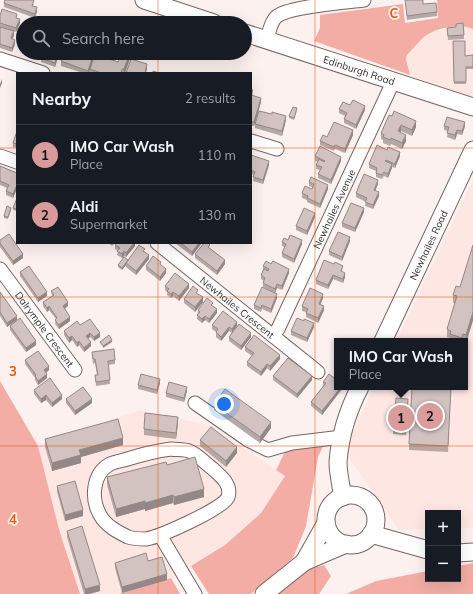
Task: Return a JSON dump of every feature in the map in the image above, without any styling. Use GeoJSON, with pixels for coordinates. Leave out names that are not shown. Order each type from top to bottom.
{"type":"FeatureCollection","features":[{"type":"Feature","properties":{"kind":"main road"},"geometry":{"type":"LineString","coordinates":[[144,0],[193,16]]}},
{"type":"Feature","properties":{"kind":"main road","name":"Edinburgh Road"},"geometry":{"type":"LineString","coordinates":[[252,35],[393,82],[473,106]]}},
{"type":"Feature","properties":{"kind":"main road","name":"Newhailes Road"},"geometry":{"type":"LineString","coordinates":[[384,338],[473,150]]}},
{"type":"Feature","properties":{"kind":"main road"},"geometry":{"type":"LineString","coordinates":[[343,496],[338,463],[347,418],[359,390]]}},
{"type":"Feature","properties":{"kind":"main road"},"geometry":{"type":"LineString","coordinates":[[343,496],[356,496],[363,498],[374,510],[376,518],[375,527],[371,534],[360,543],[353,545],[339,542],[328,531],[326,523],[330,507],[335,501],[343,496]]}},
{"type":"Feature","properties":{"kind":"main road"},"geometry":{"type":"LineString","coordinates":[[304,562],[326,523]]}},
{"type":"Feature","properties":{"kind":"main road"},"geometry":{"type":"LineString","coordinates":[[371,534],[425,549]]}},
{"type":"Feature","properties":{"kind":"main road"},"geometry":{"type":"LineString","coordinates":[[264,594],[304,562],[346,544]]}},
{"type":"Feature","properties":{"kind":"main road"},"geometry":{"type":"LineString","coordinates":[[461,553],[473,552]]}},
{"type":"Feature","properties":{"kind":"street"},"geometry":{"type":"LineString","coordinates":[[266,40],[273,20],[281,13],[364,0]]}},
{"type":"Feature","properties":{"kind":"street"},"geometry":{"type":"LineString","coordinates":[[0,59],[40,72]]}},
{"type":"Feature","properties":{"kind":"street","name":"Newhailes Avenue"},"geometry":{"type":"LineString","coordinates":[[273,336],[278,329],[393,82]]}},
{"type":"Feature","properties":{"kind":"street"},"geometry":{"type":"LineString","coordinates":[[252,141],[277,149]]}},
{"type":"Feature","properties":{"kind":"street"},"geometry":{"type":"LineString","coordinates":[[0,156],[16,162]]}},
{"type":"Feature","properties":{"kind":"street","name":"Newhailes Crescent"},"geometry":{"type":"LineString","coordinates":[[158,244],[318,372]]}},
{"type":"Feature","properties":{"kind":"street","name":"Dalrymple Crescent"},"geometry":{"type":"LineString","coordinates":[[0,268],[75,370]]}},
{"type":"Feature","properties":{"kind":"street"},"geometry":{"type":"LineString","coordinates":[[195,404],[248,440],[268,450],[292,443],[342,437]]}},
{"type":"Feature","properties":{"kind":"street"},"geometry":{"type":"LineString","coordinates":[[171,449],[190,451],[226,480],[229,492],[228,498],[223,504],[211,511],[160,535],[146,539],[133,539],[116,532],[100,516],[96,503],[96,480],[100,471],[110,464],[154,451],[171,449]]}},
{"type":"Feature","properties":{"kind":"street"},"geometry":{"type":"LineString","coordinates":[[160,535],[195,594]]}},
{"type":"Feature","properties":{"kind":"shaded area"},"geometry":{"type":"Polygon","coordinates":[[[437,0],[473,0],[473,29],[468,27],[452,27],[440,29],[427,35],[407,55],[406,59],[410,75],[314,41],[320,28],[320,15],[403,4],[405,23],[438,18],[437,0]]]}},
{"type":"Feature","properties":{"kind":"shaded area"},"geometry":{"type":"Polygon","coordinates":[[[465,26],[473,29],[473,96],[459,93],[410,75],[406,59],[407,55],[429,33],[453,27],[465,26]]]}},
{"type":"Feature","properties":{"kind":"shaded area"},"geometry":{"type":"Polygon","coordinates":[[[473,180],[473,528],[461,528],[461,510],[425,510],[425,529],[399,530],[344,451],[373,390],[468,390],[468,338],[397,338],[473,180]]]}},
{"type":"Feature","properties":{"kind":"shaded area"},"geometry":{"type":"Polygon","coordinates":[[[0,381],[38,446],[60,533],[80,594],[0,594],[0,381]]]}},
{"type":"Feature","properties":{"kind":"shaded area"},"geometry":{"type":"Polygon","coordinates":[[[140,410],[212,426],[285,476],[261,513],[225,545],[171,578],[119,594],[80,594],[60,533],[38,446],[140,410]]]}},
{"type":"Feature","properties":{"kind":"shaded area"},"geometry":{"type":"Polygon","coordinates":[[[325,442],[318,457],[306,526],[293,558],[251,594],[209,594],[191,566],[225,545],[261,513],[285,476],[276,470],[288,446],[325,442]]]}},
{"type":"Feature","properties":{"kind":"shaded area"},"geometry":{"type":"Polygon","coordinates":[[[473,563],[473,594],[346,594],[376,581],[425,572],[425,582],[461,582],[461,565],[473,563]]]}},
{"type":"Feature","properties":{"kind":"shaded area"},"geometry":{"type":"Polygon","coordinates":[[[324,565],[331,576],[319,594],[273,594],[305,570],[324,565]]]}},
{"type":"Feature","properties":{"kind":"shaded area"},"geometry":{"type":"Polygon","coordinates":[[[171,578],[180,594],[119,594],[171,578]]]}},
{"type":"Feature","properties":{"kind":"building"},"geometry":{"type":"Polygon","coordinates":[[[5,0],[34,0],[32,6],[37,7],[35,14],[4,3],[5,0]]]}},
{"type":"Feature","properties":{"kind":"building"},"geometry":{"type":"Polygon","coordinates":[[[405,0],[423,0],[423,4],[436,3],[437,12],[407,16],[405,0]]]}},
{"type":"Feature","properties":{"kind":"building"},"geometry":{"type":"Polygon","coordinates":[[[2,9],[17,14],[16,28],[0,23],[2,9]]]}},
{"type":"Feature","properties":{"kind":"building"},"geometry":{"type":"Polygon","coordinates":[[[463,23],[464,35],[448,36],[447,28],[456,27],[456,24],[463,23]]]}},
{"type":"Feature","properties":{"kind":"building"},"geometry":{"type":"Polygon","coordinates":[[[0,27],[14,31],[11,38],[15,40],[12,48],[0,44],[0,27]]]}},
{"type":"Feature","properties":{"kind":"building"},"geometry":{"type":"Polygon","coordinates":[[[453,41],[465,41],[465,56],[473,55],[473,67],[466,67],[466,82],[454,82],[453,41]]]}},
{"type":"Feature","properties":{"kind":"building"},"geometry":{"type":"Polygon","coordinates":[[[47,60],[56,60],[55,63],[47,60]]]}},
{"type":"Feature","properties":{"kind":"building"},"geometry":{"type":"Polygon","coordinates":[[[61,60],[92,60],[88,71],[61,60]]]}},
{"type":"Feature","properties":{"kind":"building"},"geometry":{"type":"Polygon","coordinates":[[[93,60],[112,60],[118,62],[119,60],[127,60],[121,72],[98,72],[90,69],[93,60]]]}},
{"type":"Feature","properties":{"kind":"building"},"geometry":{"type":"Polygon","coordinates":[[[131,60],[147,64],[145,72],[126,72],[131,60]]]}},
{"type":"Feature","properties":{"kind":"building"},"geometry":{"type":"Polygon","coordinates":[[[252,95],[261,98],[254,122],[252,122],[252,95]]]}},
{"type":"Feature","properties":{"kind":"building"},"geometry":{"type":"Polygon","coordinates":[[[353,100],[365,106],[356,125],[344,119],[347,113],[339,109],[343,102],[350,105],[353,100]]]}},
{"type":"Feature","properties":{"kind":"building"},"geometry":{"type":"Polygon","coordinates":[[[293,107],[297,108],[294,118],[289,116],[293,107]]]}},
{"type":"Feature","properties":{"kind":"building"},"geometry":{"type":"Polygon","coordinates":[[[259,111],[272,114],[272,112],[286,116],[282,131],[255,124],[259,111]]]}},
{"type":"Feature","properties":{"kind":"building"},"geometry":{"type":"Polygon","coordinates":[[[394,111],[416,121],[412,130],[401,125],[398,131],[406,135],[402,143],[391,138],[390,140],[383,137],[384,135],[381,133],[389,115],[392,116],[394,111]]]}},
{"type":"Feature","properties":{"kind":"building"},"geometry":{"type":"Polygon","coordinates":[[[447,117],[465,122],[462,131],[457,130],[455,135],[447,133],[449,127],[444,126],[447,117]]]}},
{"type":"Feature","properties":{"kind":"building"},"geometry":{"type":"Polygon","coordinates":[[[334,122],[353,130],[345,149],[335,145],[334,147],[320,141],[323,135],[327,137],[334,122]]]}},
{"type":"Feature","properties":{"kind":"building"},"geometry":{"type":"Polygon","coordinates":[[[16,134],[16,144],[13,143],[16,134]]]}},
{"type":"Feature","properties":{"kind":"building"},"geometry":{"type":"Polygon","coordinates":[[[377,145],[387,150],[388,147],[400,152],[395,164],[386,160],[385,161],[392,164],[388,174],[384,172],[382,175],[376,173],[377,168],[369,164],[377,145]]]}},
{"type":"Feature","properties":{"kind":"building"},"geometry":{"type":"Polygon","coordinates":[[[320,146],[341,157],[331,180],[318,174],[322,167],[316,165],[319,159],[324,162],[325,161],[315,156],[320,146]]]}},
{"type":"Feature","properties":{"kind":"building"},"geometry":{"type":"Polygon","coordinates":[[[252,155],[269,161],[263,180],[253,177],[255,172],[252,170],[252,155]]]}},
{"type":"Feature","properties":{"kind":"building"},"geometry":{"type":"Polygon","coordinates":[[[0,166],[16,173],[16,187],[13,194],[6,191],[9,185],[0,181],[0,166]]]}},
{"type":"Feature","properties":{"kind":"building"},"geometry":{"type":"Polygon","coordinates":[[[364,174],[378,180],[374,190],[379,192],[373,205],[365,202],[367,198],[356,193],[364,174]]]}},
{"type":"Feature","properties":{"kind":"building"},"geometry":{"type":"Polygon","coordinates":[[[311,177],[328,185],[320,204],[307,198],[308,196],[302,193],[305,186],[312,189],[314,184],[309,182],[311,177]]]}},
{"type":"Feature","properties":{"kind":"building"},"geometry":{"type":"Polygon","coordinates":[[[16,200],[16,209],[13,208],[16,200]]]}},
{"type":"Feature","properties":{"kind":"building"},"geometry":{"type":"Polygon","coordinates":[[[351,203],[364,208],[355,228],[342,223],[351,203]]]}},
{"type":"Feature","properties":{"kind":"building"},"geometry":{"type":"Polygon","coordinates":[[[7,206],[11,208],[8,217],[4,216],[7,206]]]}},
{"type":"Feature","properties":{"kind":"building"},"geometry":{"type":"Polygon","coordinates":[[[304,208],[315,213],[307,231],[296,226],[304,208]]]}},
{"type":"Feature","properties":{"kind":"building"},"geometry":{"type":"Polygon","coordinates":[[[338,232],[350,237],[342,257],[329,251],[338,232]]]}},
{"type":"Feature","properties":{"kind":"building"},"geometry":{"type":"Polygon","coordinates":[[[9,234],[23,254],[13,261],[0,243],[0,240],[9,234]]]}},
{"type":"Feature","properties":{"kind":"building"},"geometry":{"type":"Polygon","coordinates":[[[290,235],[302,240],[294,259],[282,253],[286,244],[282,242],[284,238],[288,240],[290,235]]]}},
{"type":"Feature","properties":{"kind":"building"},"geometry":{"type":"Polygon","coordinates":[[[133,244],[126,253],[124,251],[122,254],[117,251],[120,248],[115,245],[133,244]]]}},
{"type":"Feature","properties":{"kind":"building"},"geometry":{"type":"Polygon","coordinates":[[[182,244],[198,244],[192,252],[182,244]]]}},
{"type":"Feature","properties":{"kind":"building"},"geometry":{"type":"Polygon","coordinates":[[[203,244],[209,244],[210,245],[208,247],[225,260],[217,271],[195,254],[203,244]]]}},
{"type":"Feature","properties":{"kind":"building"},"geometry":{"type":"Polygon","coordinates":[[[139,245],[145,249],[143,251],[149,255],[136,271],[126,263],[139,245]]]}},
{"type":"Feature","properties":{"kind":"building"},"geometry":{"type":"Polygon","coordinates":[[[473,245],[473,312],[466,335],[463,334],[462,338],[450,334],[451,331],[447,329],[457,296],[453,295],[456,286],[460,287],[473,245]]]}},
{"type":"Feature","properties":{"kind":"building"},"geometry":{"type":"Polygon","coordinates":[[[153,256],[161,262],[160,264],[166,269],[160,277],[146,266],[153,256]]]}},
{"type":"Feature","properties":{"kind":"building"},"geometry":{"type":"Polygon","coordinates":[[[124,257],[128,260],[122,268],[118,265],[124,257]]]}},
{"type":"Feature","properties":{"kind":"building"},"geometry":{"type":"Polygon","coordinates":[[[324,260],[334,264],[335,262],[343,266],[341,271],[345,273],[343,279],[333,275],[328,285],[316,280],[324,260]]]}},
{"type":"Feature","properties":{"kind":"building"},"geometry":{"type":"Polygon","coordinates":[[[266,261],[271,264],[273,261],[289,269],[282,286],[277,284],[275,289],[263,283],[265,278],[261,275],[264,269],[268,271],[269,269],[263,266],[266,261]]]}},
{"type":"Feature","properties":{"kind":"building"},"geometry":{"type":"Polygon","coordinates":[[[29,266],[47,292],[38,298],[20,272],[29,266]]]}},
{"type":"Feature","properties":{"kind":"building"},"geometry":{"type":"Polygon","coordinates":[[[175,273],[189,284],[179,296],[173,292],[171,294],[167,291],[169,289],[165,286],[175,273]]]}},
{"type":"Feature","properties":{"kind":"building"},"geometry":{"type":"Polygon","coordinates":[[[193,286],[198,290],[196,293],[203,297],[195,307],[184,299],[193,286]]]}},
{"type":"Feature","properties":{"kind":"building"},"geometry":{"type":"Polygon","coordinates":[[[58,287],[68,302],[63,306],[70,317],[59,325],[55,320],[57,318],[49,306],[47,308],[43,302],[54,295],[51,291],[58,287]]]}},
{"type":"Feature","properties":{"kind":"building"},"geometry":{"type":"Polygon","coordinates":[[[262,287],[277,294],[271,309],[262,305],[261,308],[254,305],[262,287]]]}},
{"type":"Feature","properties":{"kind":"building"},"geometry":{"type":"Polygon","coordinates":[[[310,288],[323,294],[319,304],[324,306],[318,318],[306,313],[308,309],[302,306],[310,288]]]}},
{"type":"Feature","properties":{"kind":"building"},"geometry":{"type":"Polygon","coordinates":[[[0,292],[17,316],[7,323],[0,312],[0,292]]]}},
{"type":"Feature","properties":{"kind":"building"},"geometry":{"type":"Polygon","coordinates":[[[207,298],[213,303],[211,305],[217,309],[209,319],[205,316],[202,319],[197,315],[200,312],[198,310],[207,298]]]}},
{"type":"Feature","properties":{"kind":"building"},"geometry":{"type":"Polygon","coordinates":[[[223,311],[237,322],[232,329],[229,327],[221,337],[216,332],[218,329],[212,325],[223,311]]]}},
{"type":"Feature","properties":{"kind":"building"},"geometry":{"type":"Polygon","coordinates":[[[20,318],[36,341],[26,348],[10,326],[20,318]]]}},
{"type":"Feature","properties":{"kind":"building"},"geometry":{"type":"Polygon","coordinates":[[[297,318],[314,323],[307,338],[291,331],[297,318]]]}},
{"type":"Feature","properties":{"kind":"building"},"geometry":{"type":"Polygon","coordinates":[[[90,319],[100,333],[94,337],[90,333],[86,336],[91,342],[84,348],[79,341],[77,343],[72,336],[69,338],[64,331],[77,321],[80,325],[90,319]]]}},
{"type":"Feature","properties":{"kind":"building"},"geometry":{"type":"Polygon","coordinates":[[[239,324],[251,333],[241,346],[229,337],[239,324]]]}},
{"type":"Feature","properties":{"kind":"building"},"geometry":{"type":"Polygon","coordinates":[[[109,335],[112,340],[103,346],[100,342],[109,335]]]}},
{"type":"Feature","properties":{"kind":"building"},"geometry":{"type":"Polygon","coordinates":[[[254,335],[280,355],[270,366],[267,364],[261,372],[247,362],[254,353],[245,347],[254,335]]]}},
{"type":"Feature","properties":{"kind":"building"},"geometry":{"type":"Polygon","coordinates":[[[114,349],[115,360],[108,361],[110,380],[96,382],[95,375],[98,375],[92,352],[114,349]]]}},
{"type":"Feature","properties":{"kind":"building"},"geometry":{"type":"Polygon","coordinates":[[[38,351],[49,366],[44,370],[47,374],[38,381],[35,376],[36,375],[25,360],[38,351]]]}},
{"type":"Feature","properties":{"kind":"building"},"geometry":{"type":"Polygon","coordinates":[[[288,358],[312,376],[297,394],[273,376],[288,358]]]}},
{"type":"Feature","properties":{"kind":"building"},"geometry":{"type":"Polygon","coordinates":[[[141,374],[160,379],[157,390],[138,385],[141,374]]]}},
{"type":"Feature","properties":{"kind":"building"},"geometry":{"type":"Polygon","coordinates":[[[329,374],[334,378],[334,390],[339,390],[322,411],[311,402],[326,383],[323,382],[329,374]]]}},
{"type":"Feature","properties":{"kind":"building"},"geometry":{"type":"Polygon","coordinates":[[[50,378],[62,395],[52,403],[46,395],[41,399],[34,390],[50,378]]]}},
{"type":"Feature","properties":{"kind":"building"},"geometry":{"type":"Polygon","coordinates":[[[169,382],[187,387],[184,398],[166,393],[169,382]]]}},
{"type":"Feature","properties":{"kind":"building"},"geometry":{"type":"Polygon","coordinates":[[[83,387],[92,399],[75,411],[66,399],[83,387]]]}},
{"type":"Feature","properties":{"kind":"building"},"geometry":{"type":"Polygon","coordinates":[[[225,389],[271,422],[260,437],[214,404],[225,389]]]}},
{"type":"Feature","properties":{"kind":"building"},"geometry":{"type":"Polygon","coordinates":[[[412,390],[451,390],[448,446],[409,444],[412,390]]]}},
{"type":"Feature","properties":{"kind":"building"},"geometry":{"type":"Polygon","coordinates":[[[396,398],[408,399],[406,431],[393,430],[396,398]]]}},
{"type":"Feature","properties":{"kind":"building"},"geometry":{"type":"Polygon","coordinates":[[[145,413],[178,417],[176,433],[144,429],[145,413]]]}},
{"type":"Feature","properties":{"kind":"building"},"geometry":{"type":"Polygon","coordinates":[[[118,419],[123,438],[79,450],[81,455],[52,463],[45,439],[118,419]]]}},
{"type":"Feature","properties":{"kind":"building"},"geometry":{"type":"Polygon","coordinates":[[[211,427],[237,447],[226,461],[200,440],[211,427]]]}},
{"type":"Feature","properties":{"kind":"building"},"geometry":{"type":"Polygon","coordinates":[[[195,457],[204,489],[174,497],[173,495],[145,503],[145,501],[116,509],[107,477],[166,462],[167,465],[195,457]]]}},
{"type":"Feature","properties":{"kind":"building"},"geometry":{"type":"Polygon","coordinates":[[[75,481],[83,510],[65,515],[57,486],[75,481]]]}},
{"type":"Feature","properties":{"kind":"building"},"geometry":{"type":"Polygon","coordinates":[[[82,526],[100,585],[85,589],[67,531],[82,526]]]}},
{"type":"Feature","properties":{"kind":"building"},"geometry":{"type":"Polygon","coordinates":[[[146,553],[148,561],[162,557],[167,574],[122,587],[115,563],[146,553]]]}},
{"type":"Feature","properties":{"kind":"place","name":"Aldi"},"geometry":{"type":"Point","coordinates":[430,416]}},
{"type":"Feature","properties":{"kind":"place","name":"IMO Car Wash"},"geometry":{"type":"Point","coordinates":[401,418]}}]}
